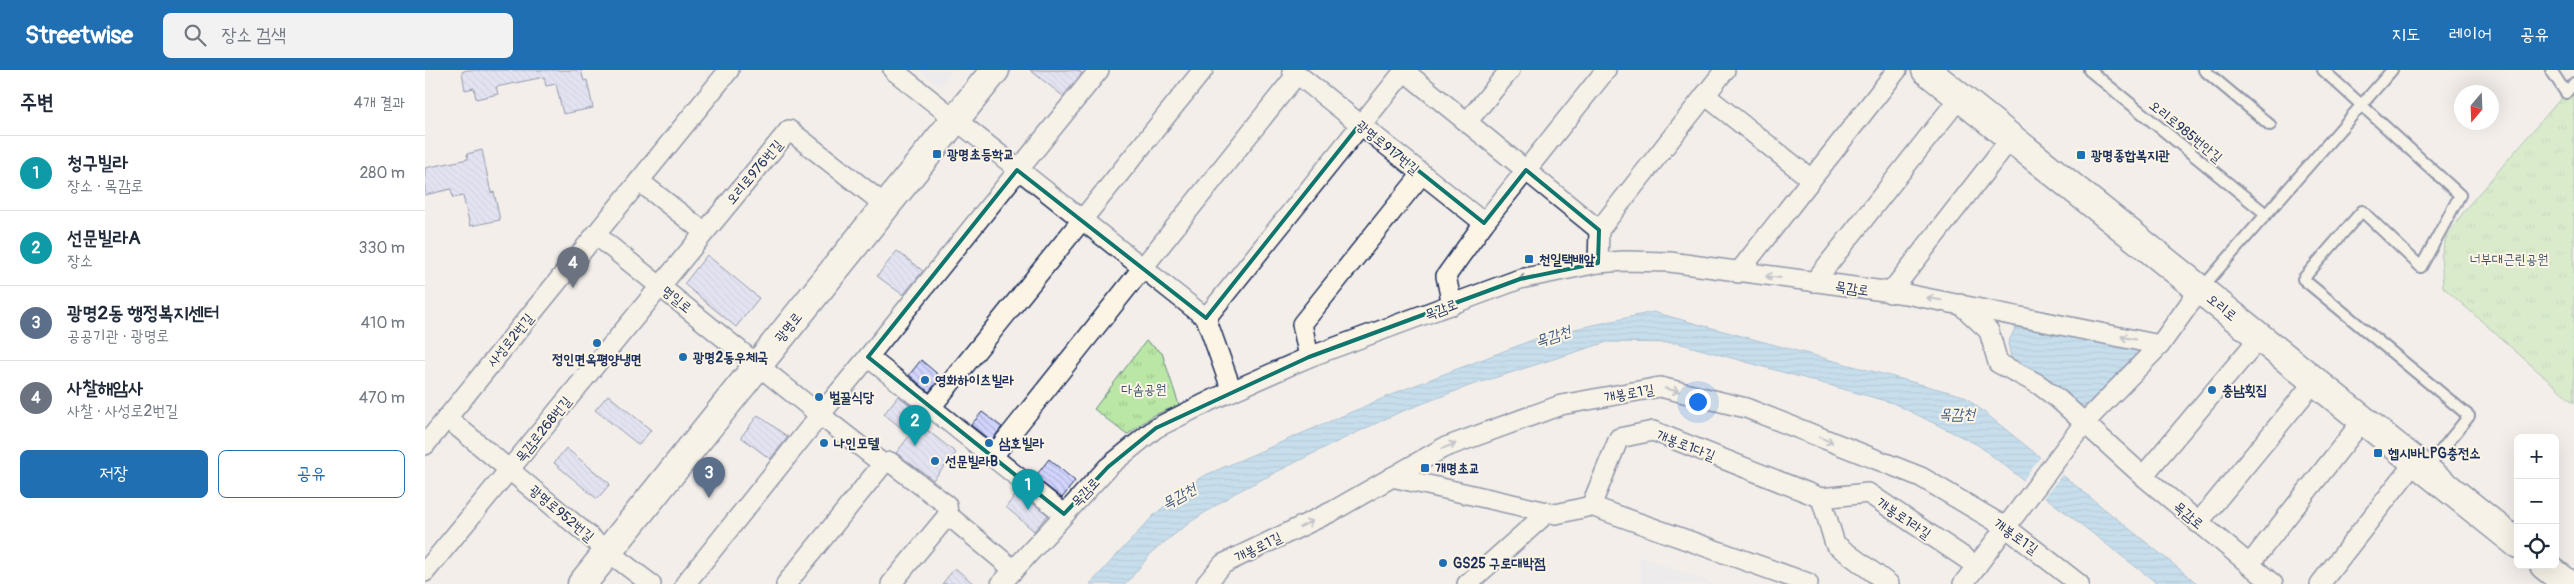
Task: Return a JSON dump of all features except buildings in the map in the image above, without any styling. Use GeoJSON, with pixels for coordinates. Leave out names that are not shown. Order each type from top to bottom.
{"type":"FeatureCollection","features":[{"type":"Feature","properties":{"kind":"main road","name":"광명로"},"geometry":{"type":"LineString","coordinates":[[582,584],[995,70]]}},
{"type":"Feature","properties":{"kind":"main road","name":"오리로"},"geometry":{"type":"LineString","coordinates":[[1937,73],[1960,97],[2514,541]]}},
{"type":"Feature","properties":{"kind":"main road"},"geometry":{"type":"LineString","coordinates":[[2549,569],[2567,584]]}},
{"type":"Feature","properties":{"kind":"street","name":"사성로2번길"},"geometry":{"type":"LineString","coordinates":[[425,445],[729,70]]}},
{"type":"Feature","properties":{"kind":"street"},"geometry":{"type":"LineString","coordinates":[[893,70],[1206,318],[1232,391]]}},
{"type":"Feature","properties":{"kind":"street"},"geometry":{"type":"LineString","coordinates":[[685,584],[820,414],[1099,70]]}},
{"type":"Feature","properties":{"kind":"street"},"geometry":{"type":"LineString","coordinates":[[931,407],[1203,70]]}},
{"type":"Feature","properties":{"kind":"street"},"geometry":{"type":"LineString","coordinates":[[1206,318],[1404,70],[1599,230]]}},
{"type":"Feature","properties":{"kind":"street"},"geometry":{"type":"LineString","coordinates":[[1467,122],[1510,70]]}},
{"type":"Feature","properties":{"kind":"street"},"geometry":{"type":"LineString","coordinates":[[1452,305],[1446,276],[1484,223],[1606,70]]}},
{"type":"Feature","properties":{"kind":"street"},"geometry":{"type":"LineString","coordinates":[[1598,263],[1599,230],[1725,70]]}},
{"type":"Feature","properties":{"kind":"street"},"geometry":{"type":"LineString","coordinates":[[1737,273],[1897,70]]}},
{"type":"Feature","properties":{"kind":"street"},"geometry":{"type":"LineString","coordinates":[[993,456],[1295,72]]}},
{"type":"Feature","properties":{"kind":"street","name":"광명로917번길"},"geometry":{"type":"LineString","coordinates":[[1295,72],[1484,223]]}},
{"type":"Feature","properties":{"kind":"street"},"geometry":{"type":"LineString","coordinates":[[1705,95],[1811,179]]}},
{"type":"Feature","properties":{"kind":"street"},"geometry":{"type":"LineString","coordinates":[[1814,282],[1960,97]]}},
{"type":"Feature","properties":{"kind":"street","name":"오리로976번길"},"geometry":{"type":"LineString","coordinates":[[659,285],[789,130],[885,205]]}},
{"type":"Feature","properties":{"kind":"street"},"geometry":{"type":"LineString","coordinates":[[1890,293],[2011,138]]}},
{"type":"Feature","properties":{"kind":"street"},"geometry":{"type":"LineString","coordinates":[[1309,358],[1302,324],[1422,174]]}},
{"type":"Feature","properties":{"kind":"street"},"geometry":{"type":"LineString","coordinates":[[639,181],[704,232]]}},
{"type":"Feature","properties":{"kind":"street","name":"명일로"},"geometry":{"type":"LineString","coordinates":[[596,235],[883,464],[890,462],[947,505],[948,515]]}},
{"type":"Feature","properties":{"kind":"street","name":"목감로"},"geometry":{"type":"LineString","coordinates":[[1001,584],[1108,467],[1156,428],[1232,391],[1309,358],[1520,279],[1598,263],[1624,261],[1670,262],[1960,304],[2160,345]]}},
{"type":"Feature","properties":{"kind":"street","name":"목감로268번길"},"geometry":{"type":"LineString","coordinates":[[425,572],[659,285]]}},
{"type":"Feature","properties":{"kind":"street"},"geometry":{"type":"LineString","coordinates":[[1963,584],[2082,427],[2160,345],[2200,289]]}},
{"type":"Feature","properties":{"kind":"street","name":"목감로"},"geometry":{"type":"LineString","coordinates":[[1960,304],[1989,331],[1999,363],[2038,384],[2082,427],[2273,584]]}},
{"type":"Feature","properties":{"kind":"street"},"geometry":{"type":"LineString","coordinates":[[2143,476],[2260,338]]}},
{"type":"Feature","properties":{"kind":"street"},"geometry":{"type":"LineString","coordinates":[[868,357],[1064,514]]}},
{"type":"Feature","properties":{"kind":"street"},"geometry":{"type":"LineString","coordinates":[[2198,523],[2315,381]]}},
{"type":"Feature","properties":{"kind":"street","name":"개봉로1길"},"geometry":{"type":"LineString","coordinates":[[1206,584],[1223,564],[1333,510],[1443,448],[1561,405],[1660,387],[1746,408],[1921,477],[2009,524],[2079,584]]}},
{"type":"Feature","properties":{"kind":"street","name":"광명로952번길"},"geometry":{"type":"LineString","coordinates":[[447,418],[607,551],[651,584]]}},
{"type":"Feature","properties":{"kind":"street"},"geometry":{"type":"LineString","coordinates":[[2249,565],[2363,420]]}},
{"type":"Feature","properties":{"kind":"street","name":"개봉로1다길"},"geometry":{"type":"LineString","coordinates":[[1591,506],[1619,438],[1653,431],[1821,498]]}},
{"type":"Feature","properties":{"kind":"street"},"geometry":{"type":"LineString","coordinates":[[786,584],[883,464]]}},
{"type":"Feature","properties":{"kind":"street"},"geometry":{"type":"LineString","coordinates":[[2320,584],[2421,466]]}},
{"type":"Feature","properties":{"kind":"street"},"geometry":{"type":"LineString","coordinates":[[1391,477],[1556,514],[1591,506],[1808,583]]}},
{"type":"Feature","properties":{"kind":"street","name":"개봉로1라길"},"geometry":{"type":"LineString","coordinates":[[1821,498],[1868,493],[1977,566]]}},
{"type":"Feature","properties":{"kind":"street"},"geometry":{"type":"LineString","coordinates":[[1821,498],[1835,544],[1889,584]]}},
{"type":"Feature","properties":{"kind":"street"},"geometry":{"type":"LineString","coordinates":[[1467,584],[1485,578],[1548,512]]}},
{"type":"Feature","properties":{"kind":"street"},"geometry":{"type":"LineString","coordinates":[[891,584],[948,515],[1014,570]]}},
{"type":"Feature","properties":{"kind":"lane","name":"오리로985번안길"},"geometry":{"type":"LineString","coordinates":[[2089,70],[2266,214]]}},
{"type":"Feature","properties":{"kind":"lane"},"geometry":{"type":"LineString","coordinates":[[2204,70],[2270,125]]}},
{"type":"Feature","properties":{"kind":"lane"},"geometry":{"type":"LineString","coordinates":[[2323,70],[2460,195],[2421,267],[2362,211],[2303,279],[2469,416],[2421,466]]}},
{"type":"Feature","properties":{"kind":"lane"},"geometry":{"type":"LineString","coordinates":[[2200,289],[2392,70]]}},
{"type":"Feature","properties":{"kind":"lane"},"geometry":{"type":"LineString","coordinates":[[2551,70],[2566,92],[2574,83]]}},
{"type":"Feature","properties":{"kind":"highlighted area"},"geometry":{"type":"Polygon","coordinates":[[[1360,124],[1484,223],[1526,170],[1599,230],[1598,263],[1520,279],[1309,357],[1156,428],[1108,467],[1064,514],[868,357],[1017,170],[1206,318],[1360,124]]]}},
{"type":"Feature","properties":{"kind":"shaded area"},"geometry":{"type":"Polygon","coordinates":[[[919,70],[953,70],[939,87],[919,70]]]}},
{"type":"Feature","properties":{"kind":"shaded area"},"geometry":{"type":"Polygon","coordinates":[[[1639,556],[1714,584],[1641,584],[1639,556]]]}},
{"type":"Feature","properties":{"kind":"green space","name":"너부대근린공원"},"geometry":{"type":"Polygon","coordinates":[[[2574,83],[2574,403],[2443,287],[2441,256],[2447,235],[2468,206],[2574,83]]]}},
{"type":"Feature","properties":{"kind":"green space","name":"다솜공원"},"geometry":{"type":"Polygon","coordinates":[[[1146,341],[1162,353],[1179,405],[1152,416],[1127,435],[1094,409],[1146,341]]]}},
{"type":"Feature","properties":{"kind":"water","name":"목감천"},"geometry":{"type":"Polygon","coordinates":[[[1653,312],[1964,396],[2198,584],[2158,584],[1978,445],[1893,403],[1678,343],[1607,342],[1469,386],[1398,413],[1235,493],[1192,521],[1153,551],[1126,584],[1090,584],[1155,514],[1201,477],[1400,391],[1543,336],[1653,312]]]}},
{"type":"Feature","properties":{"kind":"water"},"geometry":{"type":"Polygon","coordinates":[[[2017,324],[2147,350],[2086,413],[2012,363],[2008,343],[2017,324]]]}},
{"type":"Feature","properties":{"kind":"pier"},"geometry":{"type":"Polygon","coordinates":[[[2042,455],[2063,473],[2044,498],[2022,482],[2042,455]]]}},
{"type":"Feature","properties":{"kind":"place","name":"광명초등학교"},"geometry":{"type":"Point","coordinates":[937,154]}},
{"type":"Feature","properties":{"kind":"place","name":"광명종합복지관"},"geometry":{"type":"Point","coordinates":[2081,155]}},
{"type":"Feature","properties":{"kind":"place","name":"천일택배앞"},"geometry":{"type":"Point","coordinates":[1529,259]}},
{"type":"Feature","properties":{"kind":"place","name":"사찰해암사"},"geometry":{"type":"Point","coordinates":[573,288]}},
{"type":"Feature","properties":{"kind":"place","name":"정인면옥평양냉면"},"geometry":{"type":"Point","coordinates":[597,343]}},
{"type":"Feature","properties":{"kind":"place","name":"광명2동우체국"},"geometry":{"type":"Point","coordinates":[683,357]}},
{"type":"Feature","properties":{"kind":"place","name":"영화하이츠빌라"},"geometry":{"type":"Point","coordinates":[925,380]}},
{"type":"Feature","properties":{"kind":"place","name":"충남횟집"},"geometry":{"type":"Point","coordinates":[2212,390]}},
{"type":"Feature","properties":{"kind":"place","name":"벌꿀식당"},"geometry":{"type":"Point","coordinates":[819,397]}},
{"type":"Feature","properties":{"kind":"place","name":"나인모텔"},"geometry":{"type":"Point","coordinates":[824,443]}},
{"type":"Feature","properties":{"kind":"place","name":"삼호빌라"},"geometry":{"type":"Point","coordinates":[989,443]}},
{"type":"Feature","properties":{"kind":"place","name":"선문빌라A"},"geometry":{"type":"Point","coordinates":[915,446]}},
{"type":"Feature","properties":{"kind":"place","name":"헵시바LPG충전소"},"geometry":{"type":"Point","coordinates":[2378,453]}},
{"type":"Feature","properties":{"kind":"place","name":"선문빌라B"},"geometry":{"type":"Point","coordinates":[935,461]}},
{"type":"Feature","properties":{"kind":"place","name":"개명초교"},"geometry":{"type":"Point","coordinates":[1425,468]}},
{"type":"Feature","properties":{"kind":"place","name":"광명2동 행정복지센터"},"geometry":{"type":"Point","coordinates":[709,498]}},
{"type":"Feature","properties":{"kind":"place","name":"청구빌라"},"geometry":{"type":"Point","coordinates":[1028,510]}},
{"type":"Feature","properties":{"kind":"place","name":"GS25 구로대박점"},"geometry":{"type":"Point","coordinates":[1443,563]}}]}
